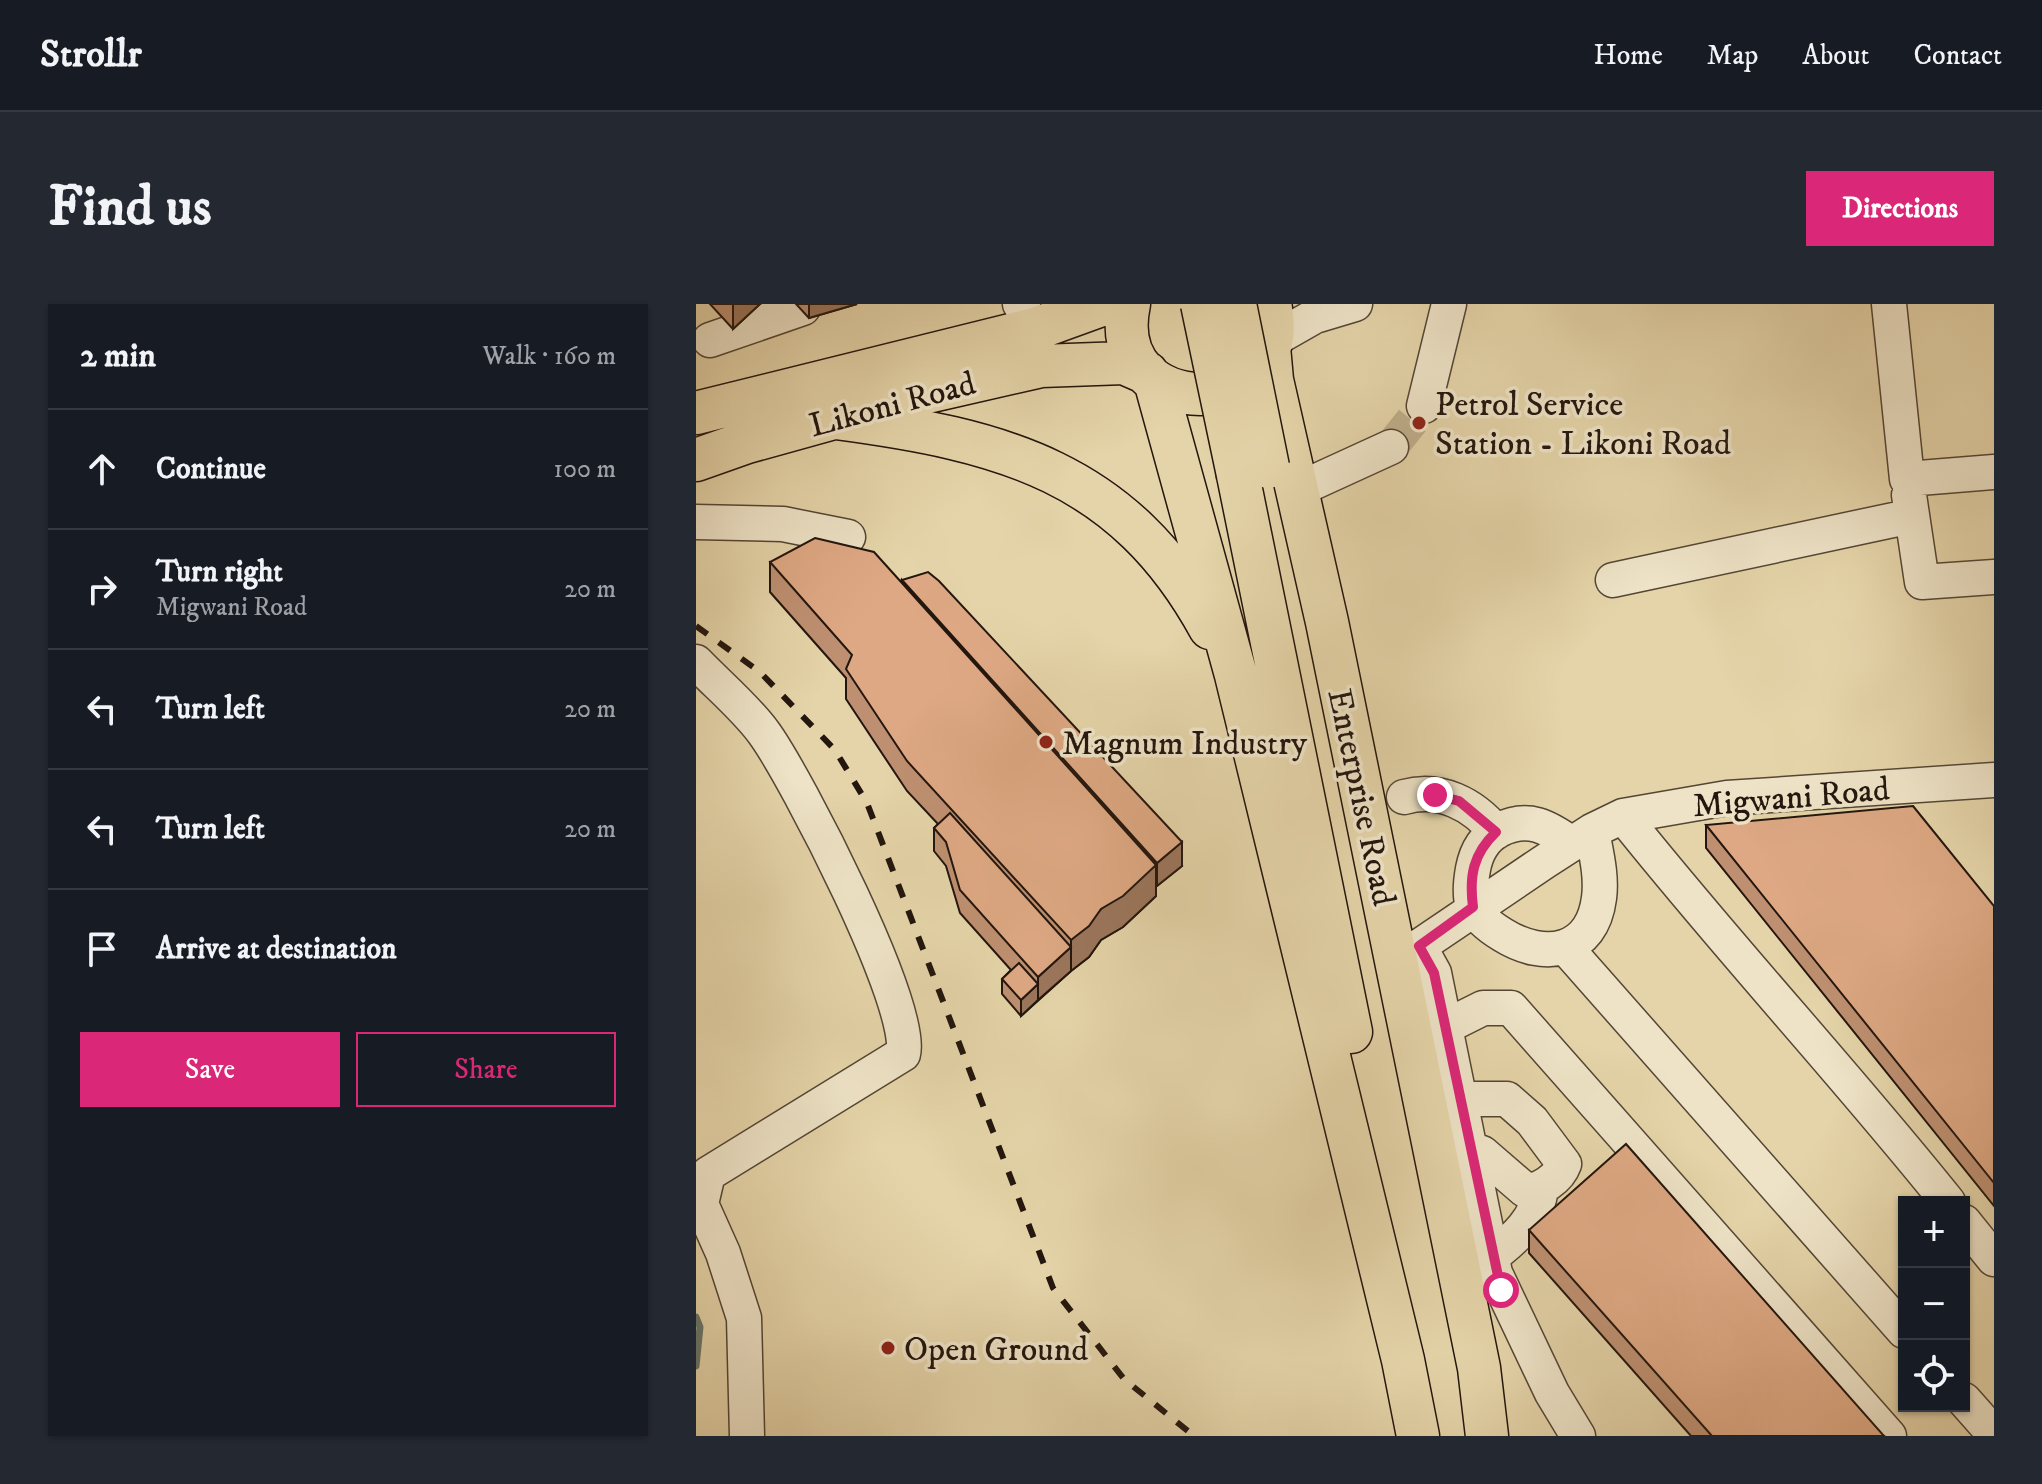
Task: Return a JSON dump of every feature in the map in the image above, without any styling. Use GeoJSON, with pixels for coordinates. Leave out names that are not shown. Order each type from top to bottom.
{"type":"FeatureCollection","features":[{"type":"Feature","properties":{"kind":"main road"},"geometry":{"type":"LineString","coordinates":[[1129,304],[1128,337],[1135,357],[1151,377],[1236,675],[1403,1360],[1418,1436]]}},
{"type":"Feature","properties":{"kind":"main road"},"geometry":{"type":"LineString","coordinates":[[1202,304],[1402,1288],[1403,1360]]}},
{"type":"Feature","properties":{"kind":"main road"},"geometry":{"type":"LineString","coordinates":[[1235,304],[1430,1242],[1447,1296],[1479,1368]]}},
{"type":"Feature","properties":{"kind":"main road","name":"Likoni Road"},"geometry":{"type":"LineString","coordinates":[[696,413],[1028,316],[1092,309],[1090,322],[1097,336],[1097,355],[1092,363]]}},
{"type":"Feature","properties":{"kind":"main road","name":"Likoni Road"},"geometry":{"type":"LineString","coordinates":[[696,460],[836,418],[1041,366],[1124,363],[1175,392],[1198,396],[1221,393],[1242,384],[1258,368],[1270,331]]}},
{"type":"Feature","properties":{"kind":"main road","name":"Enterprise Road"},"geometry":{"type":"LineString","coordinates":[[1270,331],[1272,380],[1407,954],[1479,1368],[1487,1436]]}},
{"type":"Feature","properties":{"kind":"main road"},"geometry":{"type":"LineString","coordinates":[[836,418],[927,430],[977,441],[1027,459],[1073,482],[1109,506],[1144,538],[1184,588],[1236,675]]}},
{"type":"Feature","properties":{"kind":"street"},"geometry":{"type":"LineString","coordinates":[[1270,331],[1355,304]]}},
{"type":"Feature","properties":{"kind":"street"},"geometry":{"type":"LineString","coordinates":[[1424,406],[1449,304]]}},
{"type":"Feature","properties":{"kind":"street"},"geometry":{"type":"LineString","coordinates":[[1889,304],[1907,479],[1922,582],[1994,577]]}},
{"type":"Feature","properties":{"kind":"street"},"geometry":{"type":"LineString","coordinates":[[710,340],[803,308]]}},
{"type":"Feature","properties":{"kind":"street"},"geometry":{"type":"LineString","coordinates":[[1297,490],[1391,447]]}},
{"type":"Feature","properties":{"kind":"street"},"geometry":{"type":"LineString","coordinates":[[1907,479],[1994,472]]}},
{"type":"Feature","properties":{"kind":"street"},"geometry":{"type":"LineString","coordinates":[[1613,580],[1912,516]]}},
{"type":"Feature","properties":{"kind":"street"},"geometry":{"type":"LineString","coordinates":[[696,522],[783,524],[848,537]]}},
{"type":"Feature","properties":{"kind":"street"},"geometry":{"type":"LineString","coordinates":[[696,662],[763,732],[821,827],[899,1010],[906,1044],[903,1054],[708,1174],[701,1204],[723,1253],[744,1318],[747,1436]]}},
{"type":"Feature","properties":{"kind":"street","name":"Migwani Road"},"geometry":{"type":"LineString","coordinates":[[1407,954],[1582,837],[1623,816],[1727,798],[1994,780]]}},
{"type":"Feature","properties":{"kind":"street"},"geometry":{"type":"LineString","coordinates":[[1404,797],[1420,792],[1459,801],[1496,832]]}},
{"type":"Feature","properties":{"kind":"street"},"geometry":{"type":"LineString","coordinates":[[1623,816],[1720,938],[1893,1133],[1943,1196]]}},
{"type":"Feature","properties":{"kind":"street"},"geometry":{"type":"LineString","coordinates":[[1528,823],[1582,837],[1598,865],[1599,898],[1585,933],[1567,949],[1540,950],[1511,940],[1491,927],[1473,907],[1471,890],[1475,862],[1484,843],[1496,832],[1528,823]]}},
{"type":"Feature","properties":{"kind":"street"},"geometry":{"type":"LineString","coordinates":[[1567,949],[1898,1324]]}},
{"type":"Feature","properties":{"kind":"street"},"geometry":{"type":"LineString","coordinates":[[1407,954],[1434,973],[1491,1257],[1501,1290],[1578,1436]]}},
{"type":"Feature","properties":{"kind":"street"},"geometry":{"type":"LineString","coordinates":[[1445,1027],[1483,1008],[1511,1008],[1889,1436]]}},
{"type":"Feature","properties":{"kind":"street"},"geometry":{"type":"LineString","coordinates":[[1460,1099],[1507,1099],[1532,1121],[1564,1164],[1560,1173],[1541,1188],[1525,1190],[1482,1153],[1470,1150]]}},
{"type":"Feature","properties":{"kind":"street"},"geometry":{"type":"LineString","coordinates":[[1491,1257],[1513,1240],[1539,1207],[1541,1188]]}},
{"type":"Feature","properties":{"kind":"street"},"geometry":{"type":"LineString","coordinates":[[1970,1229],[1994,1259]]}},
{"type":"Feature","properties":{"kind":"street"},"geometry":{"type":"LineString","coordinates":[[1970,1407],[1994,1434]]}},
{"type":"Feature","properties":{"kind":"building"},"geometry":{"type":"Polygon","coordinates":[[[815,538],[874,552],[1156,865],[1123,896],[1101,909],[1089,926],[1071,940],[907,761],[846,669],[852,655],[770,562],[815,538]]]}},
{"type":"Feature","properties":{"kind":"building"},"geometry":{"type":"Polygon","coordinates":[[[928,572],[1182,842],[1157,863],[902,580],[928,572]]]}},
{"type":"Feature","properties":{"kind":"building"},"geometry":{"type":"Polygon","coordinates":[[[1913,806],[1994,906],[1994,1183],[1706,825],[1913,806]]]}},
{"type":"Feature","properties":{"kind":"building"},"geometry":{"type":"Polygon","coordinates":[[[950,813],[1071,947],[1038,977],[960,890],[946,842],[934,828],[950,813]]]}},
{"type":"Feature","properties":{"kind":"building"},"geometry":{"type":"Polygon","coordinates":[[[1019,963],[1038,984],[1021,1000],[1002,979],[1019,963]]]}},
{"type":"Feature","properties":{"kind":"building"},"geometry":{"type":"Polygon","coordinates":[[[1626,1144],[1884,1436],[1712,1436],[1529,1230],[1626,1144]]]}},
{"type":"Feature","properties":{"kind":"waterway"},"geometry":{"type":"LineString","coordinates":[[696,1317],[700,1327],[696,1366]]}},
{"type":"Feature","properties":{"kind":"tunnel"},"geometry":{"type":"LineString","coordinates":[[1391,447],[1424,406]]}},
{"type":"Feature","properties":{"kind":"railway"},"geometry":{"type":"LineString","coordinates":[[696,626],[760,672],[835,750],[867,803],[1053,1288],[1124,1379],[1194,1436]]}},
{"type":"Feature","properties":{"kind":"place","name":"Petrol Service Station - Likoni Road"},"geometry":{"type":"Point","coordinates":[1419,423]}},
{"type":"Feature","properties":{"kind":"place","name":"Magnum Industry"},"geometry":{"type":"Point","coordinates":[1046,742]}},
{"type":"Feature","properties":{"kind":"place","name":"Open Ground"},"geometry":{"type":"Point","coordinates":[888,1348]}},
{"type":"Feature","properties":{"kind":"route"},"geometry":{"type":"LineString","coordinates":[[1435,795],[1459,801],[1488,822],[1496,832],[1477,853],[1471,890],[1473,907],[1419,946],[1434,973],[1491,1257],[1501,1290]]}}]}
